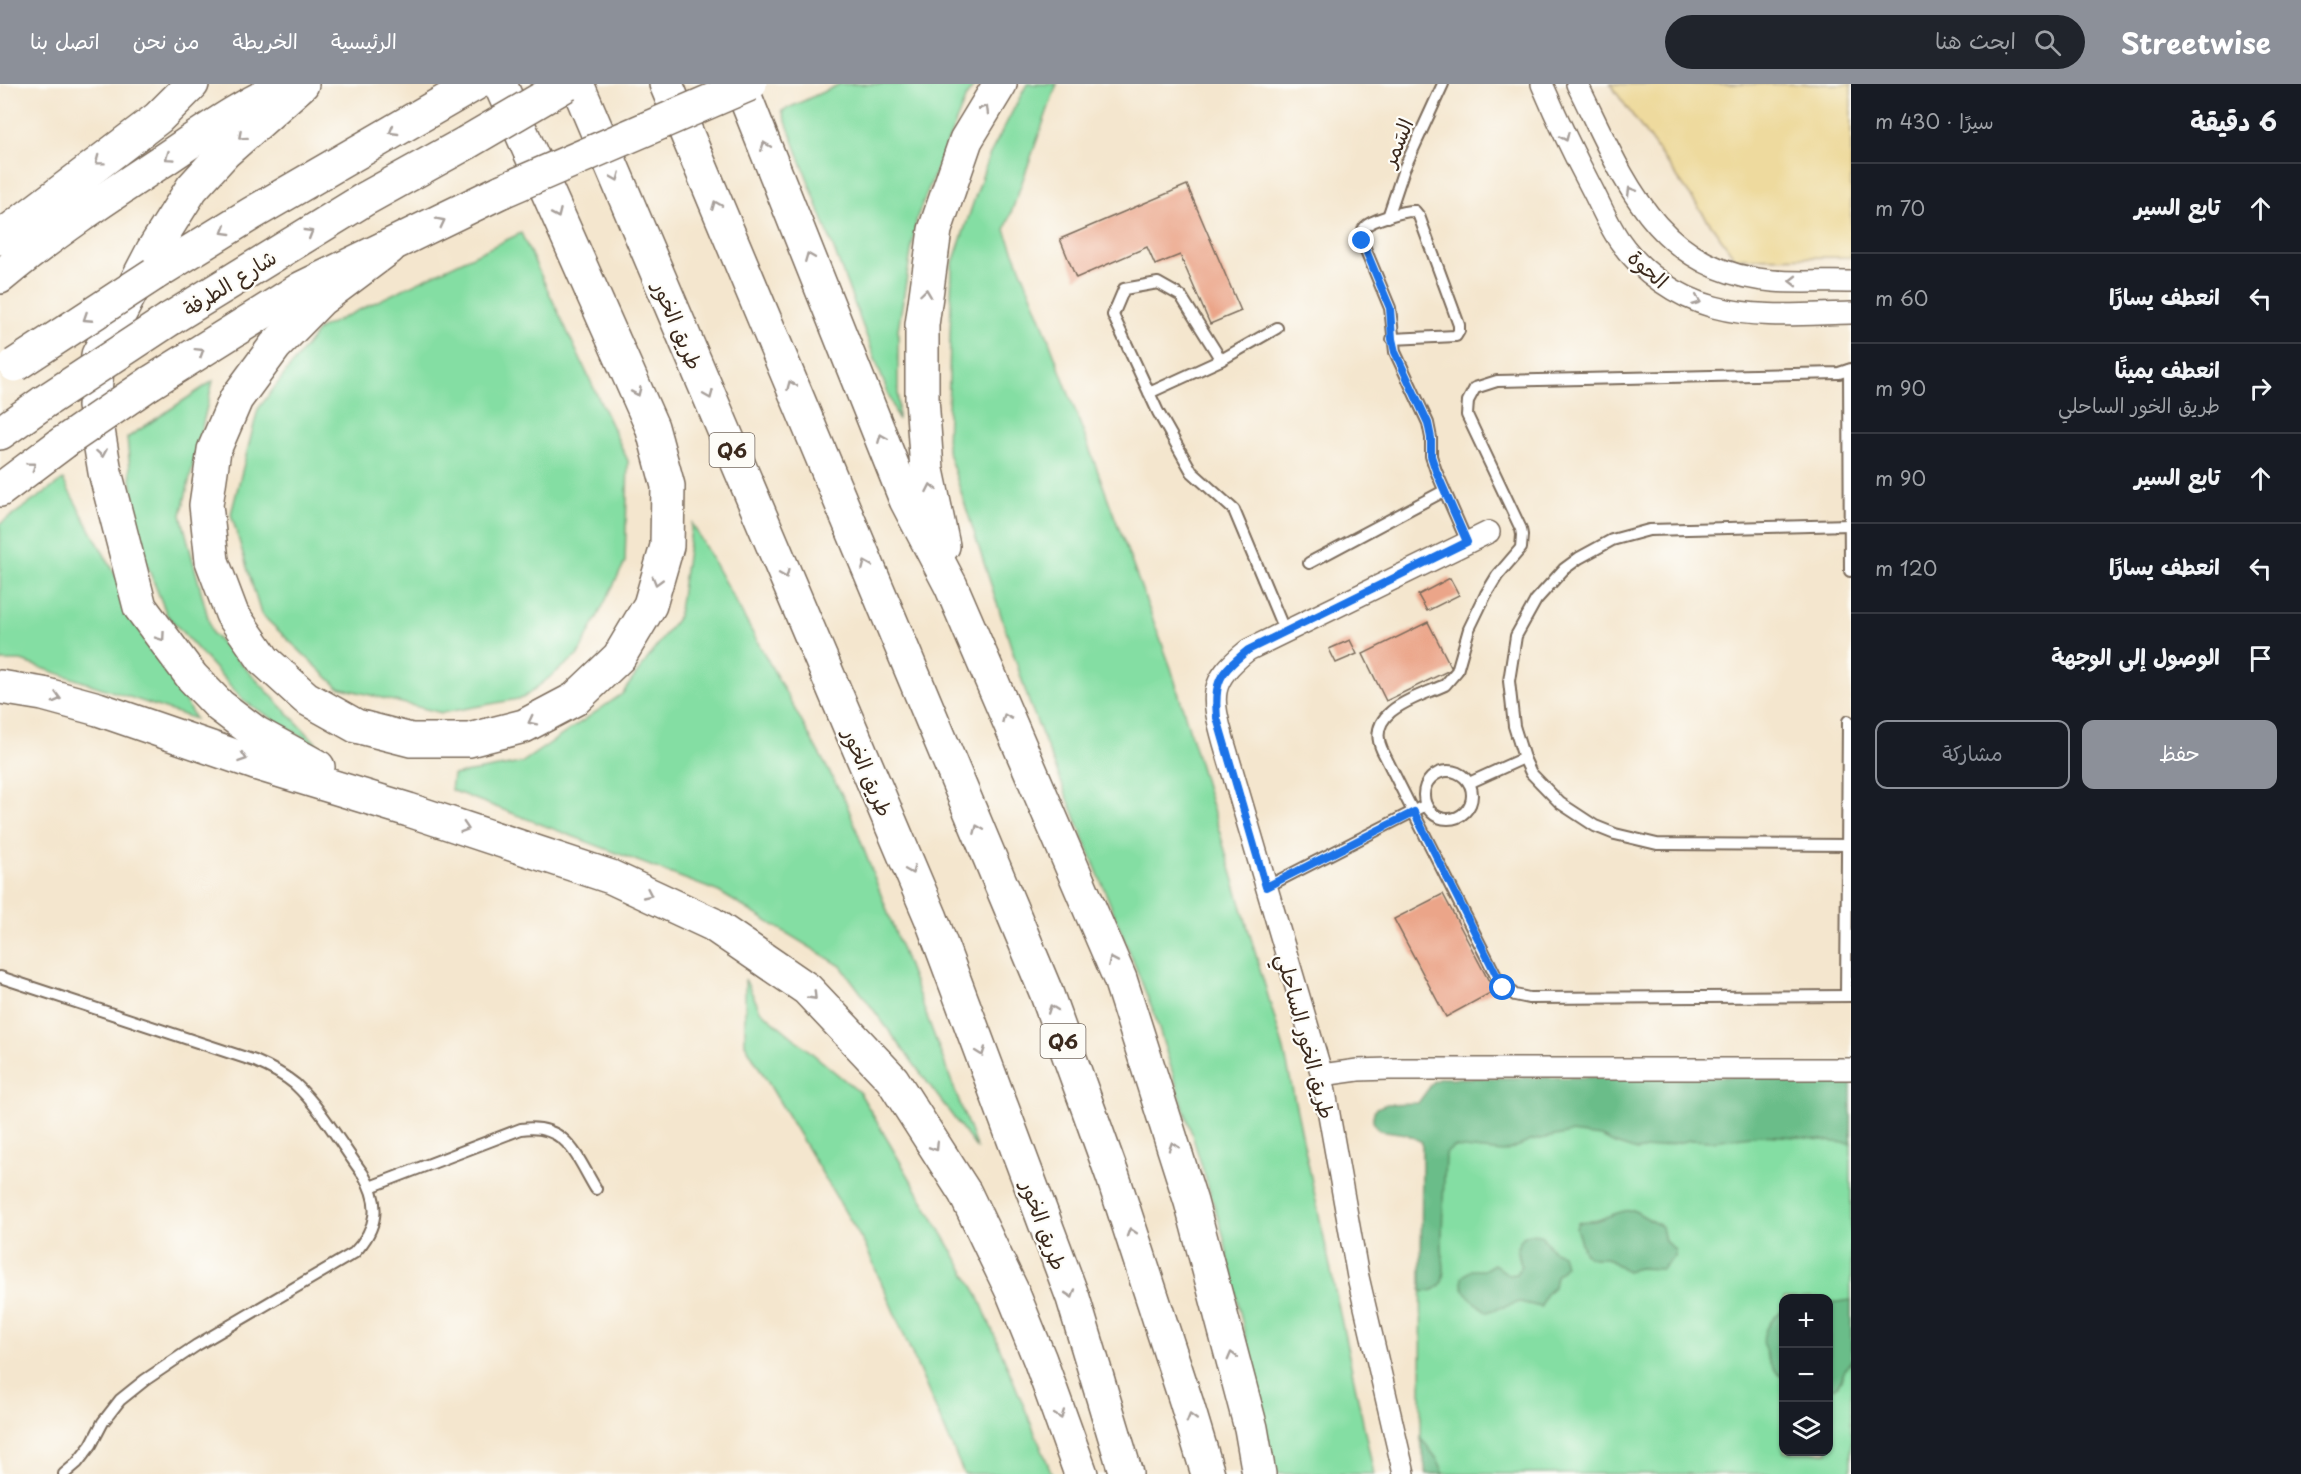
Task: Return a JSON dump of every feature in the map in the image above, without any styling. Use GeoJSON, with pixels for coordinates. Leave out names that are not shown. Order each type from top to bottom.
{"type":"FeatureCollection","features":[{"type":"Feature","properties":{"kind":"main road"},"geometry":{"type":"LineString","coordinates":[[0,238],[158,118],[192,84]]}},
{"type":"Feature","properties":{"kind":"main road"},"geometry":{"type":"LineString","coordinates":[[0,277],[19,261],[214,126],[267,94],[291,84]]}},
{"type":"Feature","properties":{"kind":"main road"},"geometry":{"type":"LineString","coordinates":[[302,84],[224,153],[192,188],[153,250],[98,356],[94,406],[105,472],[140,607],[168,647],[192,677],[220,705],[256,733],[319,768],[409,810]]}},
{"type":"Feature","properties":{"kind":"main road"},"geometry":{"type":"LineString","coordinates":[[8,370],[154,274],[475,84]]}},
{"type":"Feature","properties":{"kind":"main road"},"geometry":{"type":"LineString","coordinates":[[389,248],[321,299],[275,346],[236,399],[214,450],[206,505],[212,561],[232,614],[238,623],[264,660],[306,699],[356,726],[411,740],[469,740],[524,726],[575,699],[619,657],[650,605],[667,546],[668,486],[652,427],[500,84]]}},
{"type":"Feature","properties":{"kind":"main road","name":"شارع الطرفة"},"geometry":{"type":"LineString","coordinates":[[0,433],[170,319],[346,211],[567,84]]}},
{"type":"Feature","properties":{"kind":"main road","name":"طريق الخور"},"geometry":{"type":"LineString","coordinates":[[577,84],[931,918],[1073,1298],[1126,1474]]}},
{"type":"Feature","properties":{"kind":"main road","name":"Q6"},"geometry":{"type":"LineString","coordinates":[[666,84],[1046,992],[1116,1189],[1208,1474]]}},
{"type":"Feature","properties":{"kind":"main road"},"geometry":{"type":"LineString","coordinates":[[740,84],[906,500],[951,586],[1120,979],[1191,1202],[1251,1428],[1260,1474]]}},
{"type":"Feature","properties":{"kind":"main road"},"geometry":{"type":"LineString","coordinates":[[0,490],[64,442],[150,383],[302,288],[389,248],[502,191],[750,84]]}},
{"type":"Feature","properties":{"kind":"main road"},"geometry":{"type":"LineString","coordinates":[[951,586],[927,470],[922,398],[922,325],[935,230],[966,140],[1000,84]]}},
{"type":"Feature","properties":{"kind":"main road"},"geometry":{"type":"LineString","coordinates":[[0,687],[44,694],[98,709],[255,763],[409,810],[611,877],[712,924],[807,989],[892,1079],[965,1193],[1012,1291],[1040,1360],[1081,1474]]}},
{"type":"Feature","properties":{"kind":"street","name":"الحوة"},"geometry":{"type":"LineString","coordinates":[[1542,84],[1570,149],[1619,240],[1646,271],[1689,298],[1715,307],[1750,313],[1851,313]]}},
{"type":"Feature","properties":{"kind":"street","name":"الحوة"},"geometry":{"type":"LineString","coordinates":[[1577,84],[1638,201],[1654,224],[1691,256],[1736,275],[1773,281],[1851,282]]}},
{"type":"Feature","properties":{"kind":"street","name":"طريق الخور الساحلي"},"geometry":{"type":"LineString","coordinates":[[1404,1474],[1358,1277],[1322,1075],[1217,718],[1215,698],[1218,680],[1227,667],[1248,650],[1489,532]]}},
{"type":"Feature","properties":{"kind":"street"},"geometry":{"type":"LineString","coordinates":[[1322,1075],[1389,1069],[1851,1069]]}},
{"type":"Feature","properties":{"kind":"lane","name":"السَمر"},"geometry":{"type":"LineString","coordinates":[[1388,217],[1404,169],[1443,84]]}},
{"type":"Feature","properties":{"kind":"lane"},"geometry":{"type":"LineString","coordinates":[[1392,339],[1456,336],[1460,331],[1460,325],[1419,216],[1414,211],[1407,210],[1366,226],[1362,233],[1362,241],[1390,308],[1392,339],[1395,352],[1428,423],[1431,456],[1467,542]]}},
{"type":"Feature","properties":{"kind":"lane"},"geometry":{"type":"LineString","coordinates":[[1221,360],[1181,296],[1158,283],[1124,290],[1113,315],[1149,393],[1192,472],[1234,510],[1285,633]]}},
{"type":"Feature","properties":{"kind":"lane"},"geometry":{"type":"LineString","coordinates":[[1149,393],[1221,360],[1277,328]]}},
{"type":"Feature","properties":{"kind":"lane"},"geometry":{"type":"LineString","coordinates":[[1848,721],[1849,996],[1529,998],[1515,995],[1499,982],[1379,743],[1381,722],[1391,710],[1445,685],[1452,679],[1457,671],[1469,629],[1477,612],[1497,576],[1516,555],[1522,542],[1521,529],[1467,415],[1468,401],[1475,388],[1497,381],[1839,373],[1850,370],[1850,571]]}},
{"type":"Feature","properties":{"kind":"lane"},"geometry":{"type":"LineString","coordinates":[[1309,562],[1444,491]]}},
{"type":"Feature","properties":{"kind":"lane"},"geometry":{"type":"LineString","coordinates":[[1849,845],[1657,844],[1635,841],[1576,816],[1545,789],[1531,773],[1524,758],[1510,704],[1510,670],[1516,636],[1524,617],[1542,591],[1579,558],[1612,540],[1649,530],[1850,525]]}},
{"type":"Feature","properties":{"kind":"lane"},"geometry":{"type":"LineString","coordinates":[[1469,783],[1524,758]]}},
{"type":"Feature","properties":{"kind":"lane"},"geometry":{"type":"LineString","coordinates":[[1440,773],[1456,773],[1469,783],[1472,799],[1464,814],[1457,818],[1441,818],[1433,814],[1426,805],[1427,784],[1440,773]]}},
{"type":"Feature","properties":{"kind":"lane"},"geometry":{"type":"LineString","coordinates":[[1266,887],[1426,805]]}},
{"type":"Feature","properties":{"kind":"lane"},"geometry":{"type":"LineString","coordinates":[[0,977],[255,1061],[276,1071],[295,1084],[311,1102],[370,1187],[375,1201],[375,1216],[371,1230],[364,1243],[354,1253],[197,1345],[145,1380],[120,1400],[103,1422],[91,1445],[77,1463],[64,1474]]}},
{"type":"Feature","properties":{"kind":"lane"},"geometry":{"type":"LineString","coordinates":[[370,1187],[521,1129],[531,1128],[550,1131],[567,1141],[597,1189]]}},
{"type":"Feature","properties":{"kind":"green space"},"geometry":{"type":"Polygon","coordinates":[[[840,84],[975,84],[966,97],[917,217],[898,329],[898,420],[782,111],[840,84]]]}},
{"type":"Feature","properties":{"kind":"green space"},"geometry":{"type":"Polygon","coordinates":[[[1027,84],[1057,84],[1005,230],[1041,319],[1171,668],[1284,1050],[1374,1474],[1275,1474],[1223,1234],[1154,1013],[1029,702],[947,449],[952,266],[989,156],[1027,84]]]}},
{"type":"Feature","properties":{"kind":"green space"},"geometry":{"type":"Polygon","coordinates":[[[521,233],[628,461],[625,562],[578,655],[523,698],[442,713],[338,687],[261,614],[231,514],[258,409],[319,329],[521,233]]]}},
{"type":"Feature","properties":{"kind":"green space"},"geometry":{"type":"Polygon","coordinates":[[[213,381],[181,515],[212,633],[322,749],[245,702],[167,615],[137,540],[127,438],[213,381]]]}},
{"type":"Feature","properties":{"kind":"green space"},"geometry":{"type":"Polygon","coordinates":[[[63,480],[195,719],[21,661],[0,661],[0,524],[63,480]]]}},
{"type":"Feature","properties":{"kind":"green space"},"geometry":{"type":"Polygon","coordinates":[[[692,523],[846,802],[977,1149],[841,966],[719,892],[451,790],[453,775],[521,763],[622,694],[678,617],[692,523]]]}},
{"type":"Feature","properties":{"kind":"green space"},"geometry":{"type":"Polygon","coordinates":[[[745,979],[760,1010],[860,1093],[977,1293],[1052,1474],[964,1474],[865,1245],[745,1044],[745,979]]]}},
{"type":"Feature","properties":{"kind":"green space"},"geometry":{"type":"Polygon","coordinates":[[[1851,1076],[1851,1144],[1798,1137],[1759,1135],[1712,1141],[1691,1140],[1637,1151],[1601,1137],[1570,1133],[1531,1141],[1504,1152],[1454,1147],[1445,1154],[1443,1279],[1435,1290],[1421,1291],[1422,1142],[1406,1134],[1379,1130],[1373,1120],[1376,1108],[1387,1104],[1418,1103],[1434,1081],[1441,1078],[1851,1076]]]}},
{"type":"Feature","properties":{"kind":"green space"},"geometry":{"type":"Polygon","coordinates":[[[1851,1113],[1851,1474],[1426,1474],[1421,1438],[1422,1141],[1851,1113]]]}},
{"type":"Feature","properties":{"kind":"green space"},"geometry":{"type":"Polygon","coordinates":[[[1633,1210],[1662,1227],[1665,1241],[1675,1250],[1675,1256],[1662,1269],[1639,1268],[1627,1271],[1606,1258],[1594,1258],[1584,1252],[1576,1228],[1578,1223],[1596,1221],[1633,1210]]]}},
{"type":"Feature","properties":{"kind":"green space"},"geometry":{"type":"Polygon","coordinates":[[[1529,1234],[1541,1235],[1552,1250],[1562,1254],[1565,1266],[1556,1276],[1554,1287],[1545,1295],[1541,1307],[1520,1302],[1487,1312],[1466,1293],[1462,1277],[1472,1270],[1484,1270],[1494,1264],[1509,1275],[1517,1274],[1521,1266],[1517,1247],[1523,1237],[1529,1234]]]}},
{"type":"Feature","properties":{"kind":"green space"},"geometry":{"type":"Polygon","coordinates":[[[1851,1300],[1851,1361],[1839,1384],[1833,1387],[1833,1348],[1833,1302],[1851,1300]]]}},
{"type":"Feature","properties":{"kind":"green space"},"geometry":{"type":"Polygon","coordinates":[[[1779,1313],[1779,1374],[1767,1357],[1764,1344],[1765,1331],[1779,1313]]]}},
{"type":"Feature","properties":{"kind":"green space"},"geometry":{"type":"Polygon","coordinates":[[[1421,1438],[1437,1459],[1444,1474],[1426,1474],[1421,1438]]]}},
{"type":"Feature","properties":{"kind":"sand"},"geometry":{"type":"Polygon","coordinates":[[[1610,84],[1851,84],[1851,257],[1735,258],[1610,84]]]}},
{"type":"Feature","properties":{"kind":"building"},"geometry":{"type":"Polygon","coordinates":[[[1187,185],[1241,311],[1210,324],[1180,255],[1155,265],[1147,247],[1076,278],[1060,239],[1187,185]]]}},
{"type":"Feature","properties":{"kind":"building"},"geometry":{"type":"Polygon","coordinates":[[[1450,578],[1459,595],[1427,611],[1418,595],[1450,578]]]}},
{"type":"Feature","properties":{"kind":"building"},"geometry":{"type":"Polygon","coordinates":[[[1428,622],[1452,669],[1386,701],[1363,654],[1428,622]]]}},
{"type":"Feature","properties":{"kind":"building"},"geometry":{"type":"Polygon","coordinates":[[[1350,640],[1357,654],[1336,663],[1329,649],[1350,640]]]}},
{"type":"Feature","properties":{"kind":"building"},"geometry":{"type":"Polygon","coordinates":[[[1443,894],[1494,991],[1446,1017],[1394,919],[1443,894]]]}},
{"type":"Feature","properties":{"kind":"route"},"geometry":{"type":"LineString","coordinates":[[1362,241],[1390,308],[1395,352],[1428,423],[1431,456],[1436,471],[1467,542],[1248,650],[1227,667],[1218,680],[1215,698],[1217,718],[1266,887],[1414,812],[1503,988]]}}]}
